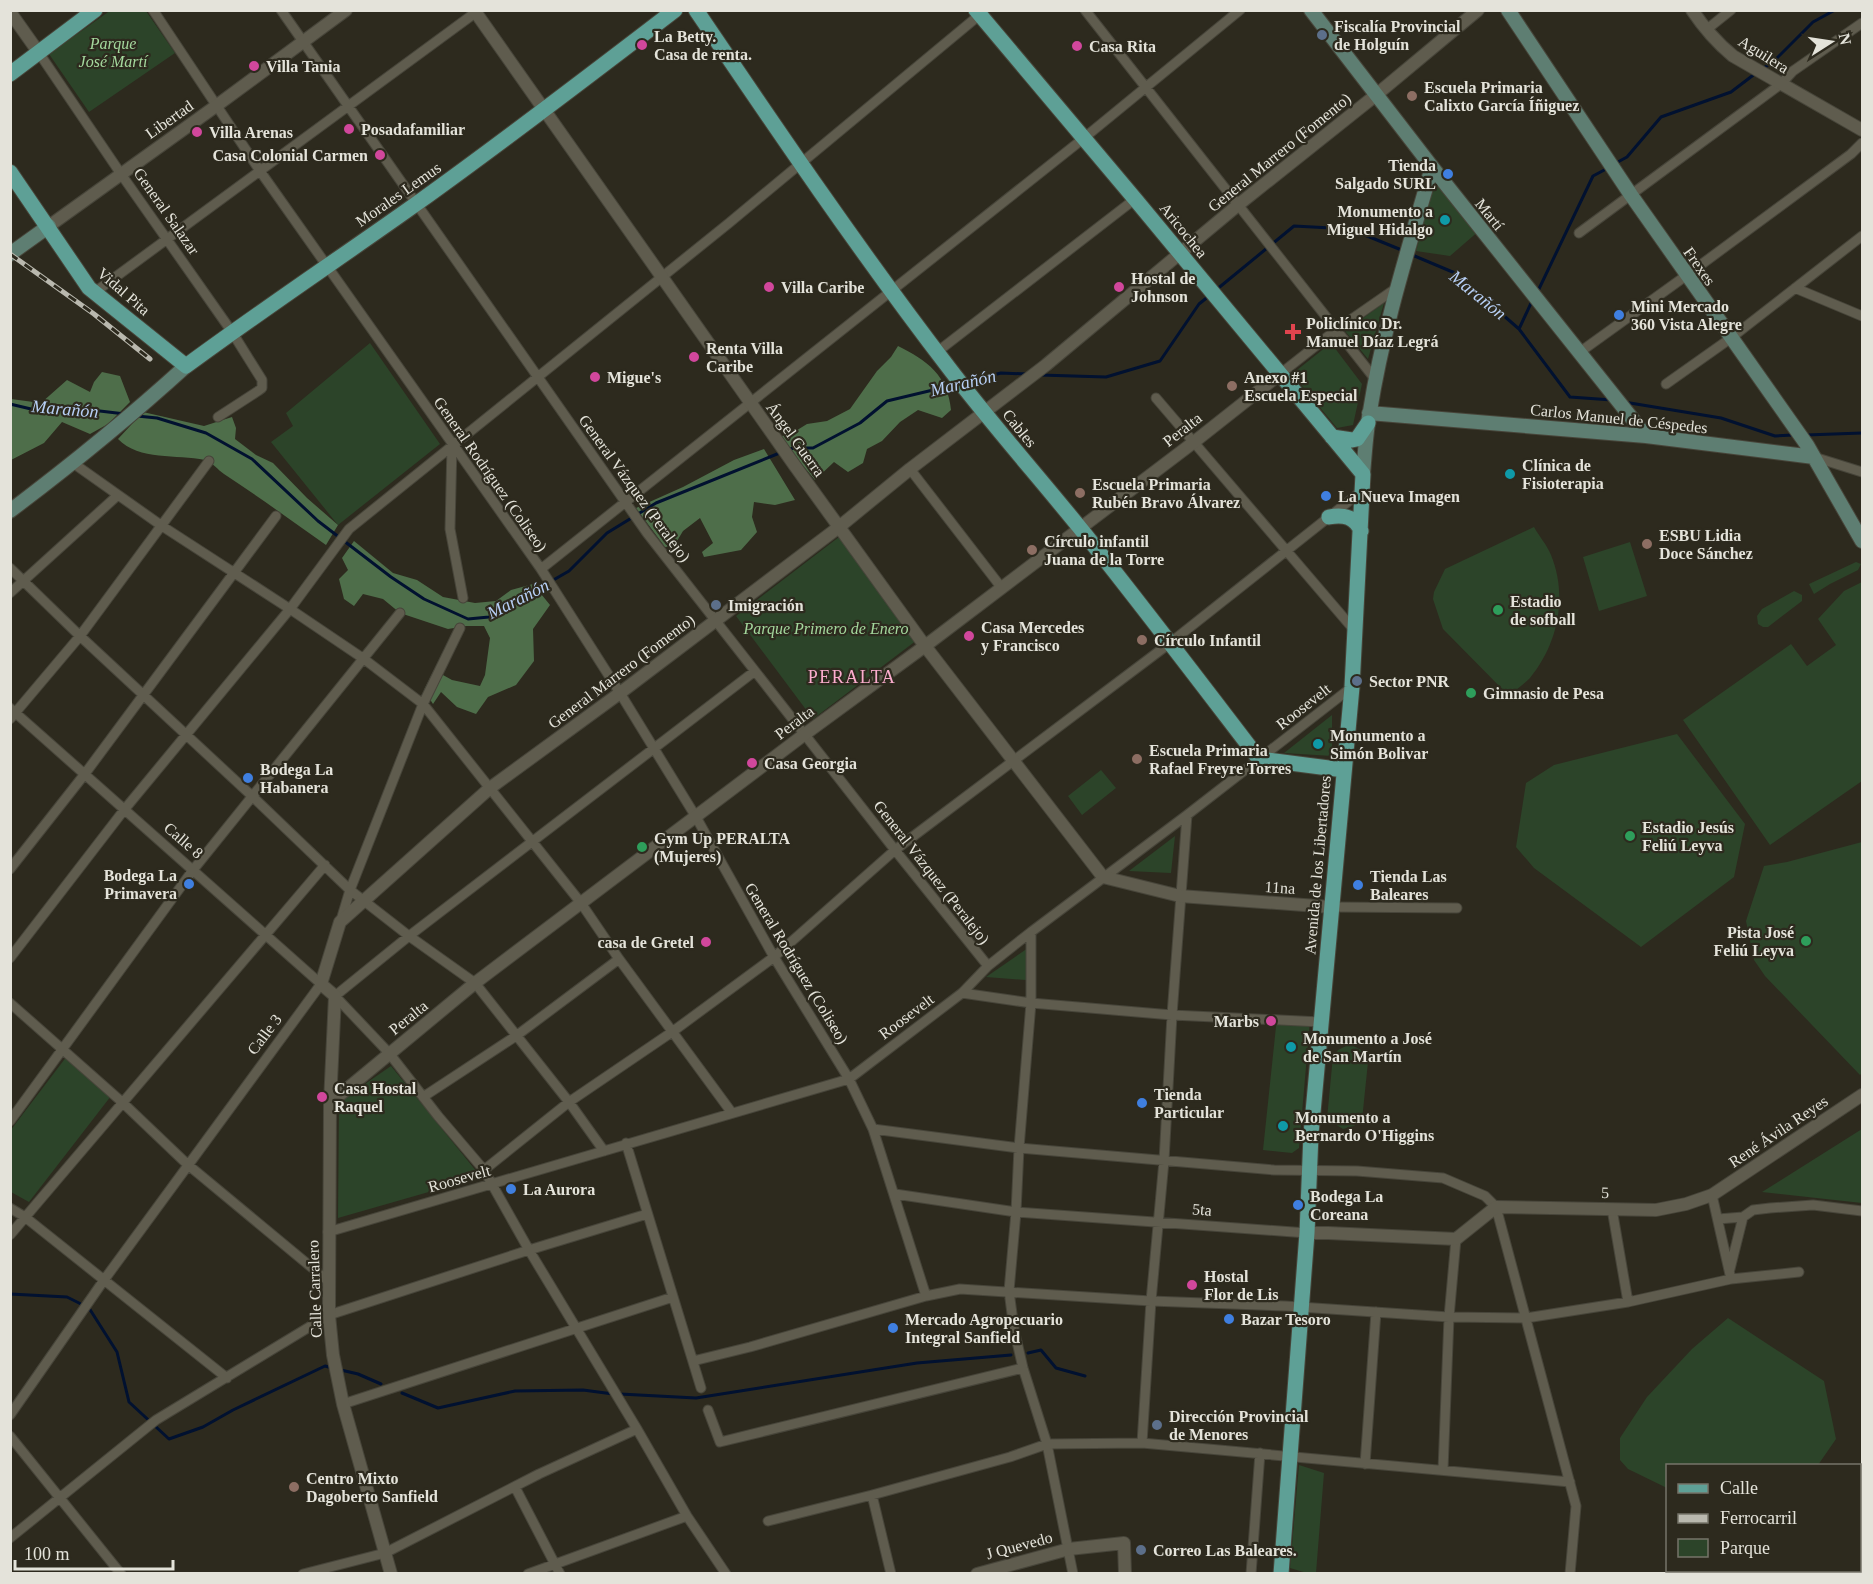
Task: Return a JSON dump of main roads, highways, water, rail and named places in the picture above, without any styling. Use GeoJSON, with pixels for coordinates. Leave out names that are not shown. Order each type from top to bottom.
{"type":"FeatureCollection","features":[{"type":"Feature","properties":{"kind":"main road"},"geometry":{"type":"LineString","coordinates":[[10,75],[95,10]]}},
{"type":"Feature","properties":{"kind":"main road","name":"Morales Lemus"},"geometry":{"type":"LineString","coordinates":[[10,511],[112,431],[186,366],[416,204],[675,10]]}},
{"type":"Feature","properties":{"kind":"main road","name":"Cables"},"geometry":{"type":"LineString","coordinates":[[696,10],[800,164],[890,291],[984,413],[1079,527],[1258,759],[1344,770]]}},
{"type":"Feature","properties":{"kind":"main road","name":"Martí"},"geometry":{"type":"LineString","coordinates":[[1311,10],[1432,167],[1646,436]]}},
{"type":"Feature","properties":{"kind":"main road","name":"Frexes"},"geometry":{"type":"LineString","coordinates":[[1508,10],[1620,179],[1795,428],[1863,541]]}},
{"type":"Feature","properties":{"kind":"main road","name":"Aricochea"},"geometry":{"type":"LineString","coordinates":[[980,12],[1332,437],[1363,482]]}},
{"type":"Feature","properties":{"kind":"main road","name":"Avenida de los Libertadores"},"geometry":{"type":"LineString","coordinates":[[1281,1574],[1307,1233],[1311,1134],[1352,687],[1363,482],[1369,418],[1375,379],[1398,287],[1432,167]]}},
{"type":"Feature","properties":{"kind":"main road","name":"Vidal Pita"},"geometry":{"type":"LineString","coordinates":[[10,172],[49,226],[89,288],[186,366]]}},
{"type":"Feature","properties":{"kind":"main road","name":"Libertad"},"geometry":{"type":"LineString","coordinates":[[10,254],[49,226]]}},
{"type":"Feature","properties":{"kind":"main road"},"geometry":{"type":"LineString","coordinates":[[1611,433],[1629,414]]}},
{"type":"Feature","properties":{"kind":"main road"},"geometry":{"type":"LineString","coordinates":[[1332,437],[1357,439],[1369,418]]}},
{"type":"Feature","properties":{"kind":"main road","name":"Carlos Manuel de Céspedes"},"geometry":{"type":"LineString","coordinates":[[1369,418],[1611,433],[1810,451]]}},
{"type":"Feature","properties":{"kind":"main road"},"geometry":{"type":"LineString","coordinates":[[1329,517],[1342,515],[1350,518],[1357,523],[1361,531]]}},
{"type":"Feature","properties":{"kind":"waterway","name":"Marañón"},"geometry":{"type":"LineString","coordinates":[[1761,70],[1775,60],[1813,22],[1835,10]]}},
{"type":"Feature","properties":{"kind":"waterway","name":"Marañón"},"geometry":{"type":"LineString","coordinates":[[1616,163],[1627,157],[1661,117],[1731,92],[1756,73]]}},
{"type":"Feature","properties":{"kind":"waterway","name":"Marañón"},"geometry":{"type":"LineString","coordinates":[[1537,293],[1593,176],[1608,168]]}},
{"type":"Feature","properties":{"kind":"waterway","name":"Marañón"},"geometry":{"type":"LineString","coordinates":[[1216,290],[1294,226],[1350,229],[1404,251]]}},
{"type":"Feature","properties":{"kind":"waterway","name":"Marañón"},"geometry":{"type":"LineString","coordinates":[[1410,254],[1455,273],[1519,329],[1570,397],[1612,400]]}},
{"type":"Feature","properties":{"kind":"waterway","name":"Marañón"},"geometry":{"type":"LineString","coordinates":[[1040,375],[1106,377],[1160,361],[1199,304],[1209,296]]}},
{"type":"Feature","properties":{"kind":"waterway","name":"Marañón"},"geometry":{"type":"LineString","coordinates":[[1519,329],[1532,301]]}},
{"type":"Feature","properties":{"kind":"waterway","name":"Marañón"},"geometry":{"type":"LineString","coordinates":[[966,382],[1001,373],[1028,374]]}},
{"type":"Feature","properties":{"kind":"waterway","name":"Marañón"},"geometry":{"type":"LineString","coordinates":[[788,450],[813,448],[860,423],[887,401],[954,385]]}},
{"type":"Feature","properties":{"kind":"waterway"},"geometry":{"type":"LineString","coordinates":[[1624,402],[1721,418],[1775,436],[1793,435]]}},
{"type":"Feature","properties":{"kind":"waterway","name":"Marañón"},"geometry":{"type":"LineString","coordinates":[[10,404],[31,409],[83,409],[125,414]]}},
{"type":"Feature","properties":{"kind":"waterway","name":"Marañón"},"geometry":{"type":"LineString","coordinates":[[137,416],[157,418],[206,433],[252,459],[318,521],[391,577],[424,599],[468,619],[489,617],[569,571],[607,533],[656,503],[782,452]]}},
{"type":"Feature","properties":{"kind":"waterway"},"geometry":{"type":"LineString","coordinates":[[1806,435],[1862,433]]}},
{"type":"Feature","properties":{"kind":"waterway"},"geometry":{"type":"LineString","coordinates":[[10,1294],[67,1297],[83,1305]]}},
{"type":"Feature","properties":{"kind":"waterway"},"geometry":{"type":"LineString","coordinates":[[89,1308],[117,1352],[129,1402],[169,1439],[203,1427],[325,1366],[332,1368]]}},
{"type":"Feature","properties":{"kind":"waterway"},"geometry":{"type":"LineString","coordinates":[[1028,1353],[1041,1350],[1056,1368],[1085,1376]]}},
{"type":"Feature","properties":{"kind":"waterway"},"geometry":{"type":"LineString","coordinates":[[620,1394],[696,1398],[917,1363],[1011,1355]]}},
{"type":"Feature","properties":{"kind":"waterway"},"geometry":{"type":"LineString","coordinates":[[341,1370],[358,1374],[381,1384]]}},
{"type":"Feature","properties":{"kind":"waterway"},"geometry":{"type":"LineString","coordinates":[[402,1393],[438,1408],[515,1391],[583,1390],[613,1394]]}},
{"type":"Feature","properties":{"kind":"railway"},"geometry":{"type":"LineString","coordinates":[[10,254],[94,314],[150,359]]}},
{"type":"Feature","properties":{"kind":"place","name":"Fiscalía Provincial de Holguín"},"geometry":{"type":"Point","coordinates":[1322,35]}},
{"type":"Feature","properties":{"kind":"place","name":"La Betty. Casa de renta."},"geometry":{"type":"Point","coordinates":[642,45]}},
{"type":"Feature","properties":{"kind":"place","name":"Casa Rita"},"geometry":{"type":"Point","coordinates":[1077,46]}},
{"type":"Feature","properties":{"kind":"place","name":"Villa Tania"},"geometry":{"type":"Point","coordinates":[254,66]}},
{"type":"Feature","properties":{"kind":"place","name":"Escuela Primaria Calixto García Íñiguez"},"geometry":{"type":"Point","coordinates":[1412,96]}},
{"type":"Feature","properties":{"kind":"place","name":"Posadafamiliar"},"geometry":{"type":"Point","coordinates":[349,129]}},
{"type":"Feature","properties":{"kind":"place","name":"Villa Arenas"},"geometry":{"type":"Point","coordinates":[197,132]}},
{"type":"Feature","properties":{"kind":"place","name":"Casa Colonial Carmen"},"geometry":{"type":"Point","coordinates":[380,155]}},
{"type":"Feature","properties":{"kind":"place","name":"Tienda Salgado SURL"},"geometry":{"type":"Point","coordinates":[1448,174]}},
{"type":"Feature","properties":{"kind":"place","name":"Monumento a Miguel Hidalgo"},"geometry":{"type":"Point","coordinates":[1445,220]}},
{"type":"Feature","properties":{"kind":"place","name":"Villa Caribe"},"geometry":{"type":"Point","coordinates":[769,287]}},
{"type":"Feature","properties":{"kind":"place","name":"Hostal de Johnson"},"geometry":{"type":"Point","coordinates":[1119,287]}},
{"type":"Feature","properties":{"kind":"place","name":"Mini Mercado 360 Vista Alegre"},"geometry":{"type":"Point","coordinates":[1619,315]}},
{"type":"Feature","properties":{"kind":"place","name":"Policlínico Dr. Manuel Díaz Legrá"},"geometry":{"type":"Point","coordinates":[1293,332]}},
{"type":"Feature","properties":{"kind":"place","name":"Renta Villa Caribe"},"geometry":{"type":"Point","coordinates":[694,357]}},
{"type":"Feature","properties":{"kind":"place","name":"Migue's"},"geometry":{"type":"Point","coordinates":[595,377]}},
{"type":"Feature","properties":{"kind":"place","name":"Anexo #1 Escuela Especial"},"geometry":{"type":"Point","coordinates":[1232,386]}},
{"type":"Feature","properties":{"kind":"place","name":"Clínica de Fisioterapia"},"geometry":{"type":"Point","coordinates":[1510,474]}},
{"type":"Feature","properties":{"kind":"place","name":"Escuela Primaria Rubén Bravo Álvarez"},"geometry":{"type":"Point","coordinates":[1080,493]}},
{"type":"Feature","properties":{"kind":"place","name":"La Nueva Imagen"},"geometry":{"type":"Point","coordinates":[1326,496]}},
{"type":"Feature","properties":{"kind":"place","name":"ESBU Lidia Doce Sánchez"},"geometry":{"type":"Point","coordinates":[1647,544]}},
{"type":"Feature","properties":{"kind":"place","name":"Círculo infantil Juana de la Torre"},"geometry":{"type":"Point","coordinates":[1032,550]}},
{"type":"Feature","properties":{"kind":"place","name":"Imigración"},"geometry":{"type":"Point","coordinates":[716,605]}},
{"type":"Feature","properties":{"kind":"place","name":"Estadio de sofball"},"geometry":{"type":"Point","coordinates":[1498,610]}},
{"type":"Feature","properties":{"kind":"place","name":"Casa Mercedes y Francisco"},"geometry":{"type":"Point","coordinates":[969,636]}},
{"type":"Feature","properties":{"kind":"place","name":"Círculo Infantil"},"geometry":{"type":"Point","coordinates":[1142,640]}},
{"type":"Feature","properties":{"kind":"place","name":"Sector PNR"},"geometry":{"type":"Point","coordinates":[1357,681]}},
{"type":"Feature","properties":{"kind":"place","name":"Gimnasio de Pesa"},"geometry":{"type":"Point","coordinates":[1471,693]}},
{"type":"Feature","properties":{"kind":"place","name":"Monumento a Simón Bolivar"},"geometry":{"type":"Point","coordinates":[1318,744]}},
{"type":"Feature","properties":{"kind":"place","name":"Escuela Primaria Rafael Freyre Torres"},"geometry":{"type":"Point","coordinates":[1137,759]}},
{"type":"Feature","properties":{"kind":"place","name":"Casa Georgia"},"geometry":{"type":"Point","coordinates":[752,763]}},
{"type":"Feature","properties":{"kind":"place","name":"Bodega La Habanera"},"geometry":{"type":"Point","coordinates":[248,778]}},
{"type":"Feature","properties":{"kind":"place","name":"Estadio Jesús Feliú Leyva"},"geometry":{"type":"Point","coordinates":[1630,836]}},
{"type":"Feature","properties":{"kind":"place","name":"Gym Up PERALTA (Mujeres)"},"geometry":{"type":"Point","coordinates":[642,847]}},
{"type":"Feature","properties":{"kind":"place","name":"Bodega La Primavera"},"geometry":{"type":"Point","coordinates":[189,884]}},
{"type":"Feature","properties":{"kind":"place","name":"Tienda Las Baleares"},"geometry":{"type":"Point","coordinates":[1358,885]}},
{"type":"Feature","properties":{"kind":"place","name":"Pista José Feliú Leyva"},"geometry":{"type":"Point","coordinates":[1806,941]}},
{"type":"Feature","properties":{"kind":"place","name":"casa de Gretel"},"geometry":{"type":"Point","coordinates":[706,942]}},
{"type":"Feature","properties":{"kind":"place","name":"Marbs"},"geometry":{"type":"Point","coordinates":[1271,1021]}},
{"type":"Feature","properties":{"kind":"place","name":"Monumento a José de San Martín"},"geometry":{"type":"Point","coordinates":[1291,1047]}},
{"type":"Feature","properties":{"kind":"place","name":"Casa Hostal Raquel"},"geometry":{"type":"Point","coordinates":[322,1097]}},
{"type":"Feature","properties":{"kind":"place","name":"Tienda Particular"},"geometry":{"type":"Point","coordinates":[1142,1103]}},
{"type":"Feature","properties":{"kind":"place","name":"Monumento a Bernardo O'Higgins"},"geometry":{"type":"Point","coordinates":[1283,1126]}},
{"type":"Feature","properties":{"kind":"place","name":"La Aurora"},"geometry":{"type":"Point","coordinates":[511,1189]}},
{"type":"Feature","properties":{"kind":"place","name":"Bodega La Coreana"},"geometry":{"type":"Point","coordinates":[1298,1205]}},
{"type":"Feature","properties":{"kind":"place","name":"Hostal Flor de Lis"},"geometry":{"type":"Point","coordinates":[1192,1285]}},
{"type":"Feature","properties":{"kind":"place","name":"Bazar Tesoro"},"geometry":{"type":"Point","coordinates":[1229,1319]}},
{"type":"Feature","properties":{"kind":"place","name":"Mercado Agropecuario Integral Sanfield"},"geometry":{"type":"Point","coordinates":[893,1328]}},
{"type":"Feature","properties":{"kind":"place","name":"Dirección Provincial de Menores"},"geometry":{"type":"Point","coordinates":[1157,1425]}},
{"type":"Feature","properties":{"kind":"place","name":"Centro Mixto Dagoberto Sanfield"},"geometry":{"type":"Point","coordinates":[294,1487]}},
{"type":"Feature","properties":{"kind":"place","name":"Correo Las Baleares."},"geometry":{"type":"Point","coordinates":[1141,1550]}},
{"type":"Feature","properties":{"kind":"district","name":"PERALTA"},"geometry":{"type":"Point","coordinates":[852,677]}},
{"type":"Feature","properties":{"kind":"park label","name":"Parque José Martí"},"geometry":{"type":"Point","coordinates":[113,52]}},
{"type":"Feature","properties":{"kind":"park label","name":"Parque Primero de Enero"},"geometry":{"type":"Point","coordinates":[826,628]}}]}
